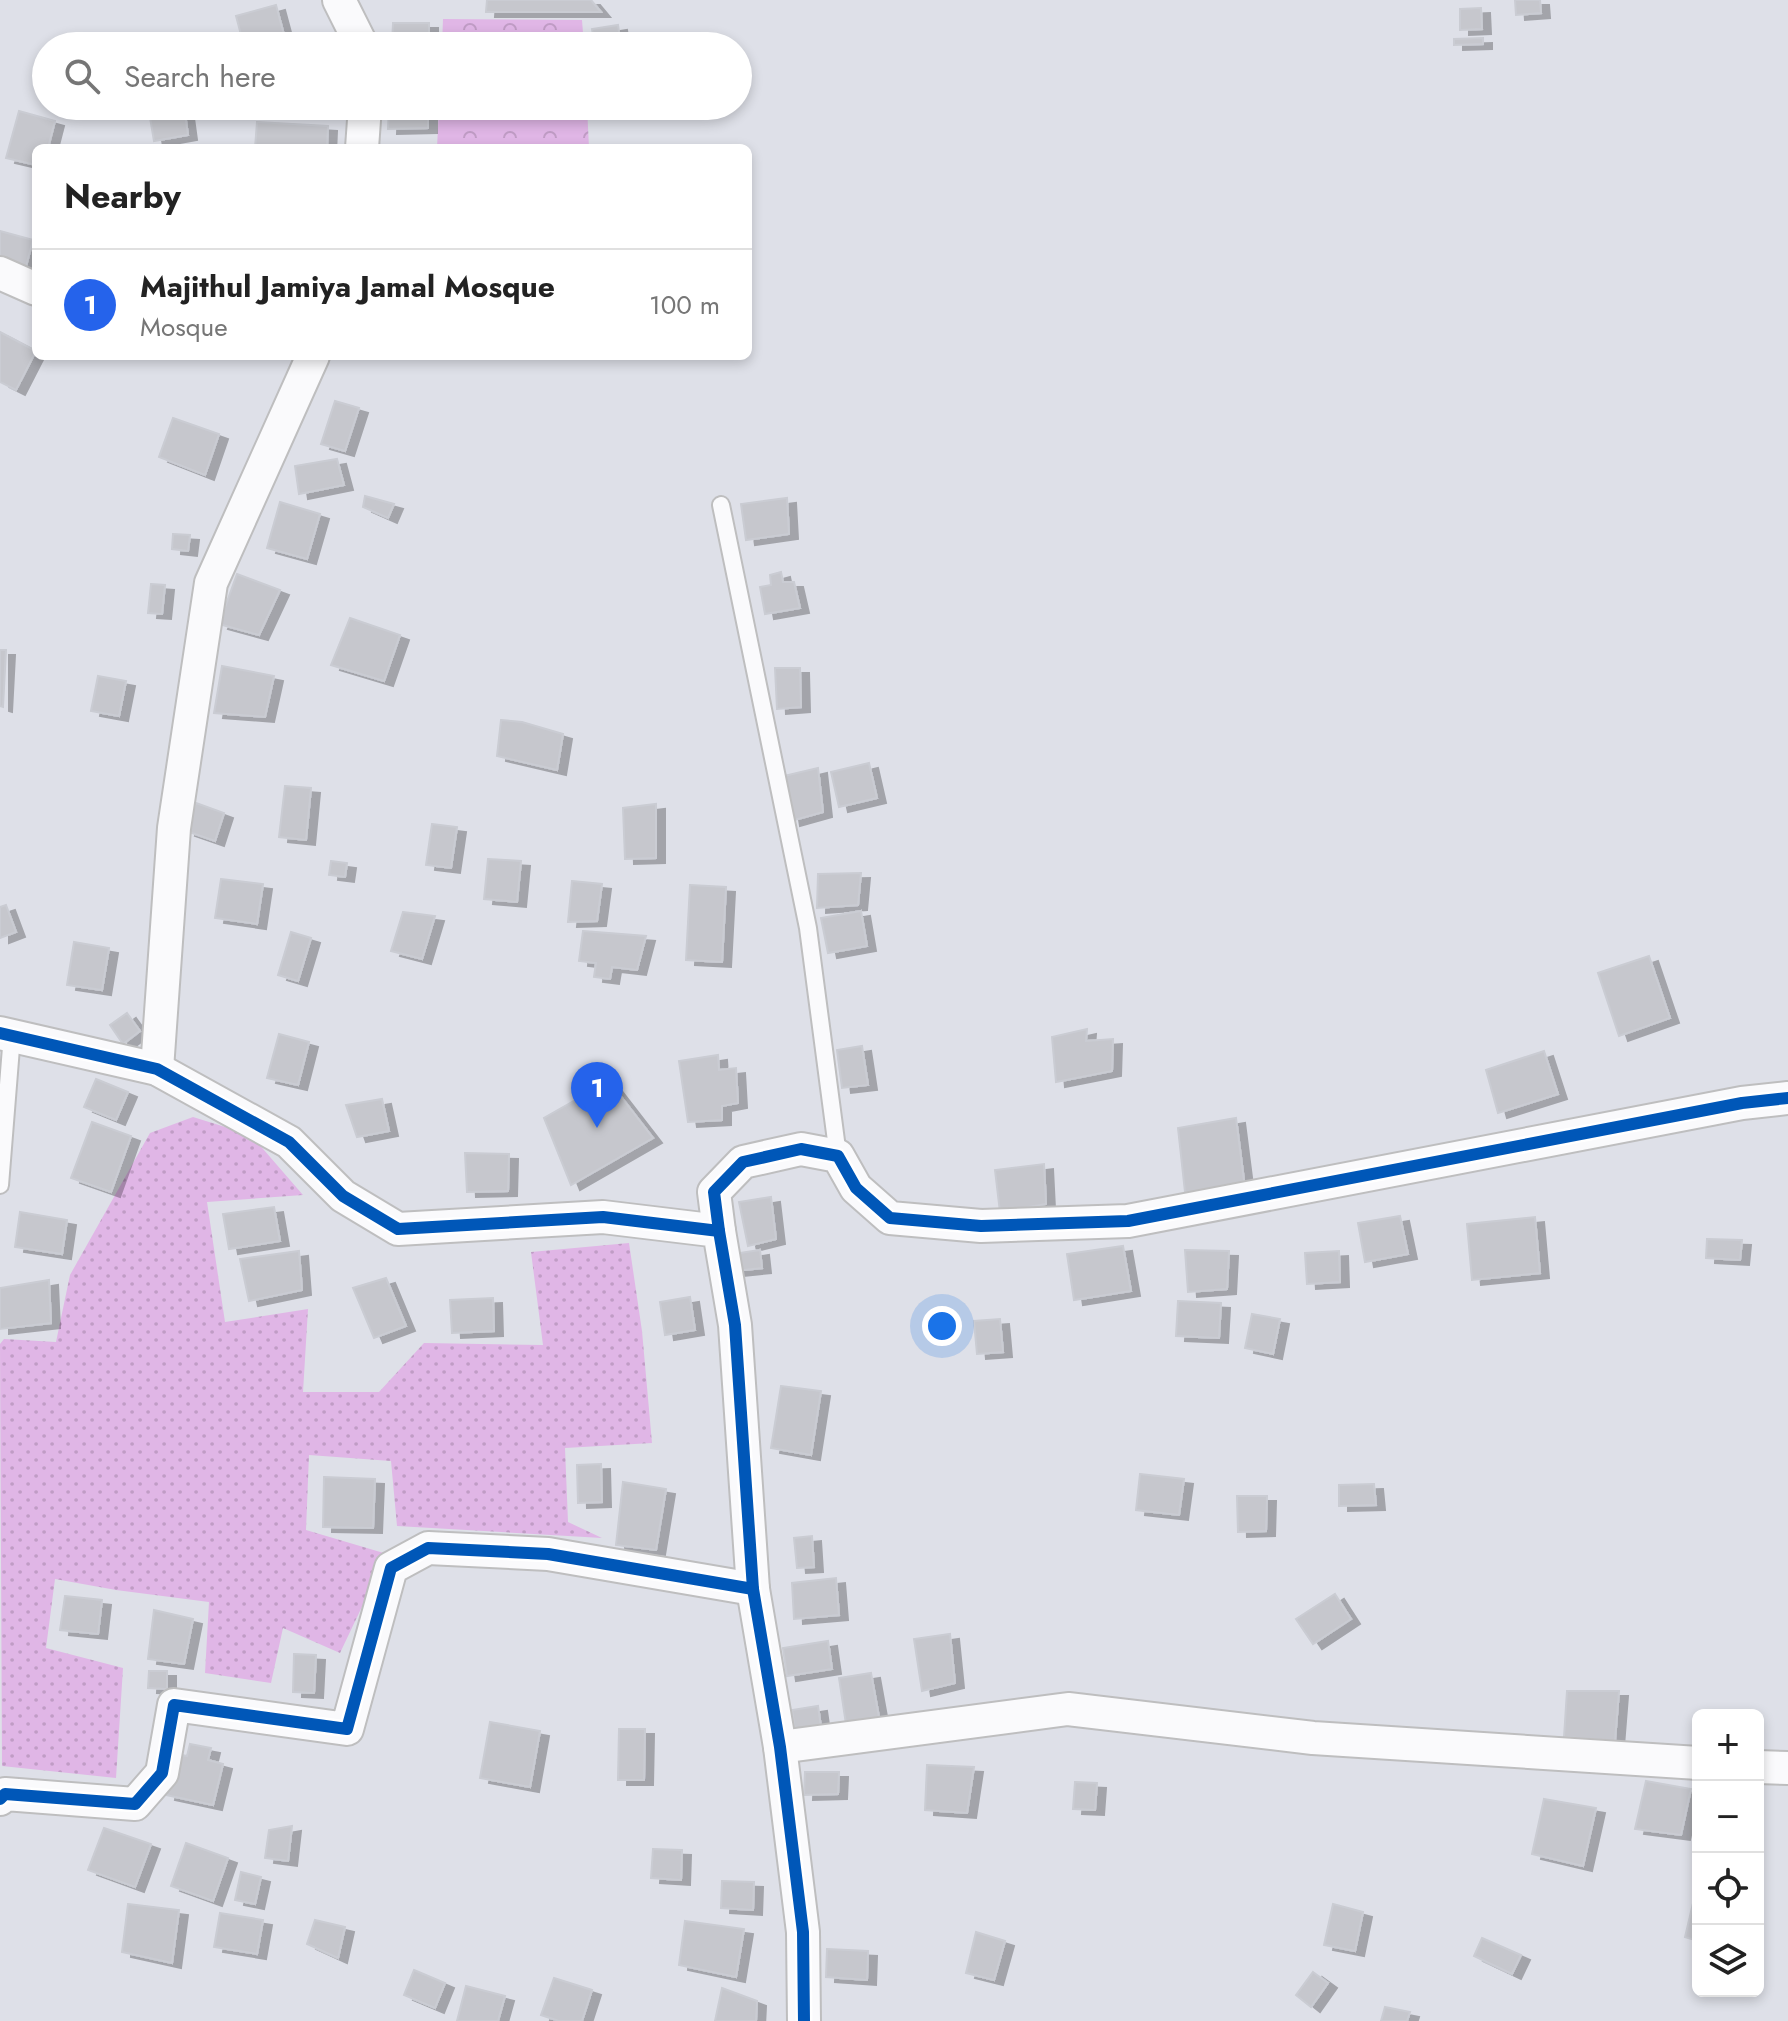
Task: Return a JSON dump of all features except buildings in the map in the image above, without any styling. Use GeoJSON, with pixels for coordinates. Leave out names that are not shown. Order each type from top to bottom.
{"type":"FeatureCollection","features":[{"type":"Feature","properties":{"kind":"street"},"geometry":{"type":"LineString","coordinates":[[339,0],[355,32]]}},
{"type":"Feature","properties":{"kind":"street"},"geometry":{"type":"LineString","coordinates":[[362,144],[364,120]]}},
{"type":"Feature","properties":{"kind":"street"},"geometry":{"type":"LineString","coordinates":[[0,273],[32,287]]}},
{"type":"Feature","properties":{"kind":"street"},"geometry":{"type":"LineString","coordinates":[[157,1069],[174,828],[211,583],[311,360]]}},
{"type":"Feature","properties":{"kind":"street"},"geometry":{"type":"LineString","coordinates":[[6,1034],[157,1069],[289,1142],[343,1196],[398,1229],[603,1217],[719,1231]]}},
{"type":"Feature","properties":{"kind":"street"},"geometry":{"type":"LineString","coordinates":[[804,2021],[803,1932],[780,1747],[753,1589],[735,1325],[714,1192],[743,1162],[801,1149],[838,1156],[856,1188],[890,1218],[981,1226],[1128,1221],[1742,1103],[1788,1098]]}},
{"type":"Feature","properties":{"kind":"street"},"geometry":{"type":"LineString","coordinates":[[0,1799],[5,1794],[135,1804],[162,1773],[174,1705],[347,1729],[391,1568],[428,1548],[548,1554],[753,1589]]}},
{"type":"Feature","properties":{"kind":"street"},"geometry":{"type":"LineString","coordinates":[[780,1747],[1068,1709],[1313,1738],[1692,1763]]}},
{"type":"Feature","properties":{"kind":"street"},"geometry":{"type":"LineString","coordinates":[[1764,1767],[1788,1768]]}},
{"type":"Feature","properties":{"kind":"lane"},"geometry":{"type":"LineString","coordinates":[[721,505],[808,928],[838,1156]]}},
{"type":"Feature","properties":{"kind":"lane"},"geometry":{"type":"LineString","coordinates":[[0,1185],[6,1034]]}},
{"type":"Feature","properties":{"kind":"green space"},"geometry":{"type":"Polygon","coordinates":[[[443,19],[582,20],[583,32],[443,32],[443,19]]]}},
{"type":"Feature","properties":{"kind":"green space"},"geometry":{"type":"Polygon","coordinates":[[[438,120],[588,120],[589,144],[437,144],[438,120]]]}},
{"type":"Feature","properties":{"kind":"green space"},"geometry":{"type":"Polygon","coordinates":[[[193,1117],[251,1135],[303,1195],[207,1202],[225,1322],[308,1309],[303,1392],[379,1392],[424,1343],[543,1345],[531,1252],[629,1243],[642,1331],[652,1443],[565,1448],[568,1522],[602,1538],[397,1526],[391,1461],[309,1455],[306,1530],[387,1554],[340,1653],[283,1628],[271,1683],[205,1673],[209,1602],[55,1579],[46,1648],[123,1668],[116,1778],[2,1766],[0,1344],[4,1339],[56,1342],[70,1275],[150,1133],[193,1117]]]}},
{"type":"Feature","properties":{"kind":"cycle path"},"geometry":{"type":"LineString","coordinates":[[0,1033],[157,1069],[289,1142],[343,1196],[398,1229],[603,1217],[719,1231],[735,1325],[753,1589],[780,1747],[803,1932],[804,2021]]}},
{"type":"Feature","properties":{"kind":"cycle path"},"geometry":{"type":"LineString","coordinates":[[719,1231],[714,1192],[743,1162],[801,1149],[838,1156],[856,1188],[890,1218],[981,1226],[1128,1221],[1742,1103],[1788,1098]]}},
{"type":"Feature","properties":{"kind":"cycle path"},"geometry":{"type":"LineString","coordinates":[[0,1799],[5,1794],[135,1804],[162,1773],[174,1705],[347,1729],[391,1568],[428,1548],[548,1554],[753,1589]]}},
{"type":"Feature","properties":{"kind":"place","name":"Majithul Jamiya Jamal Mosque"},"geometry":{"type":"Point","coordinates":[597,1128]}}]}
